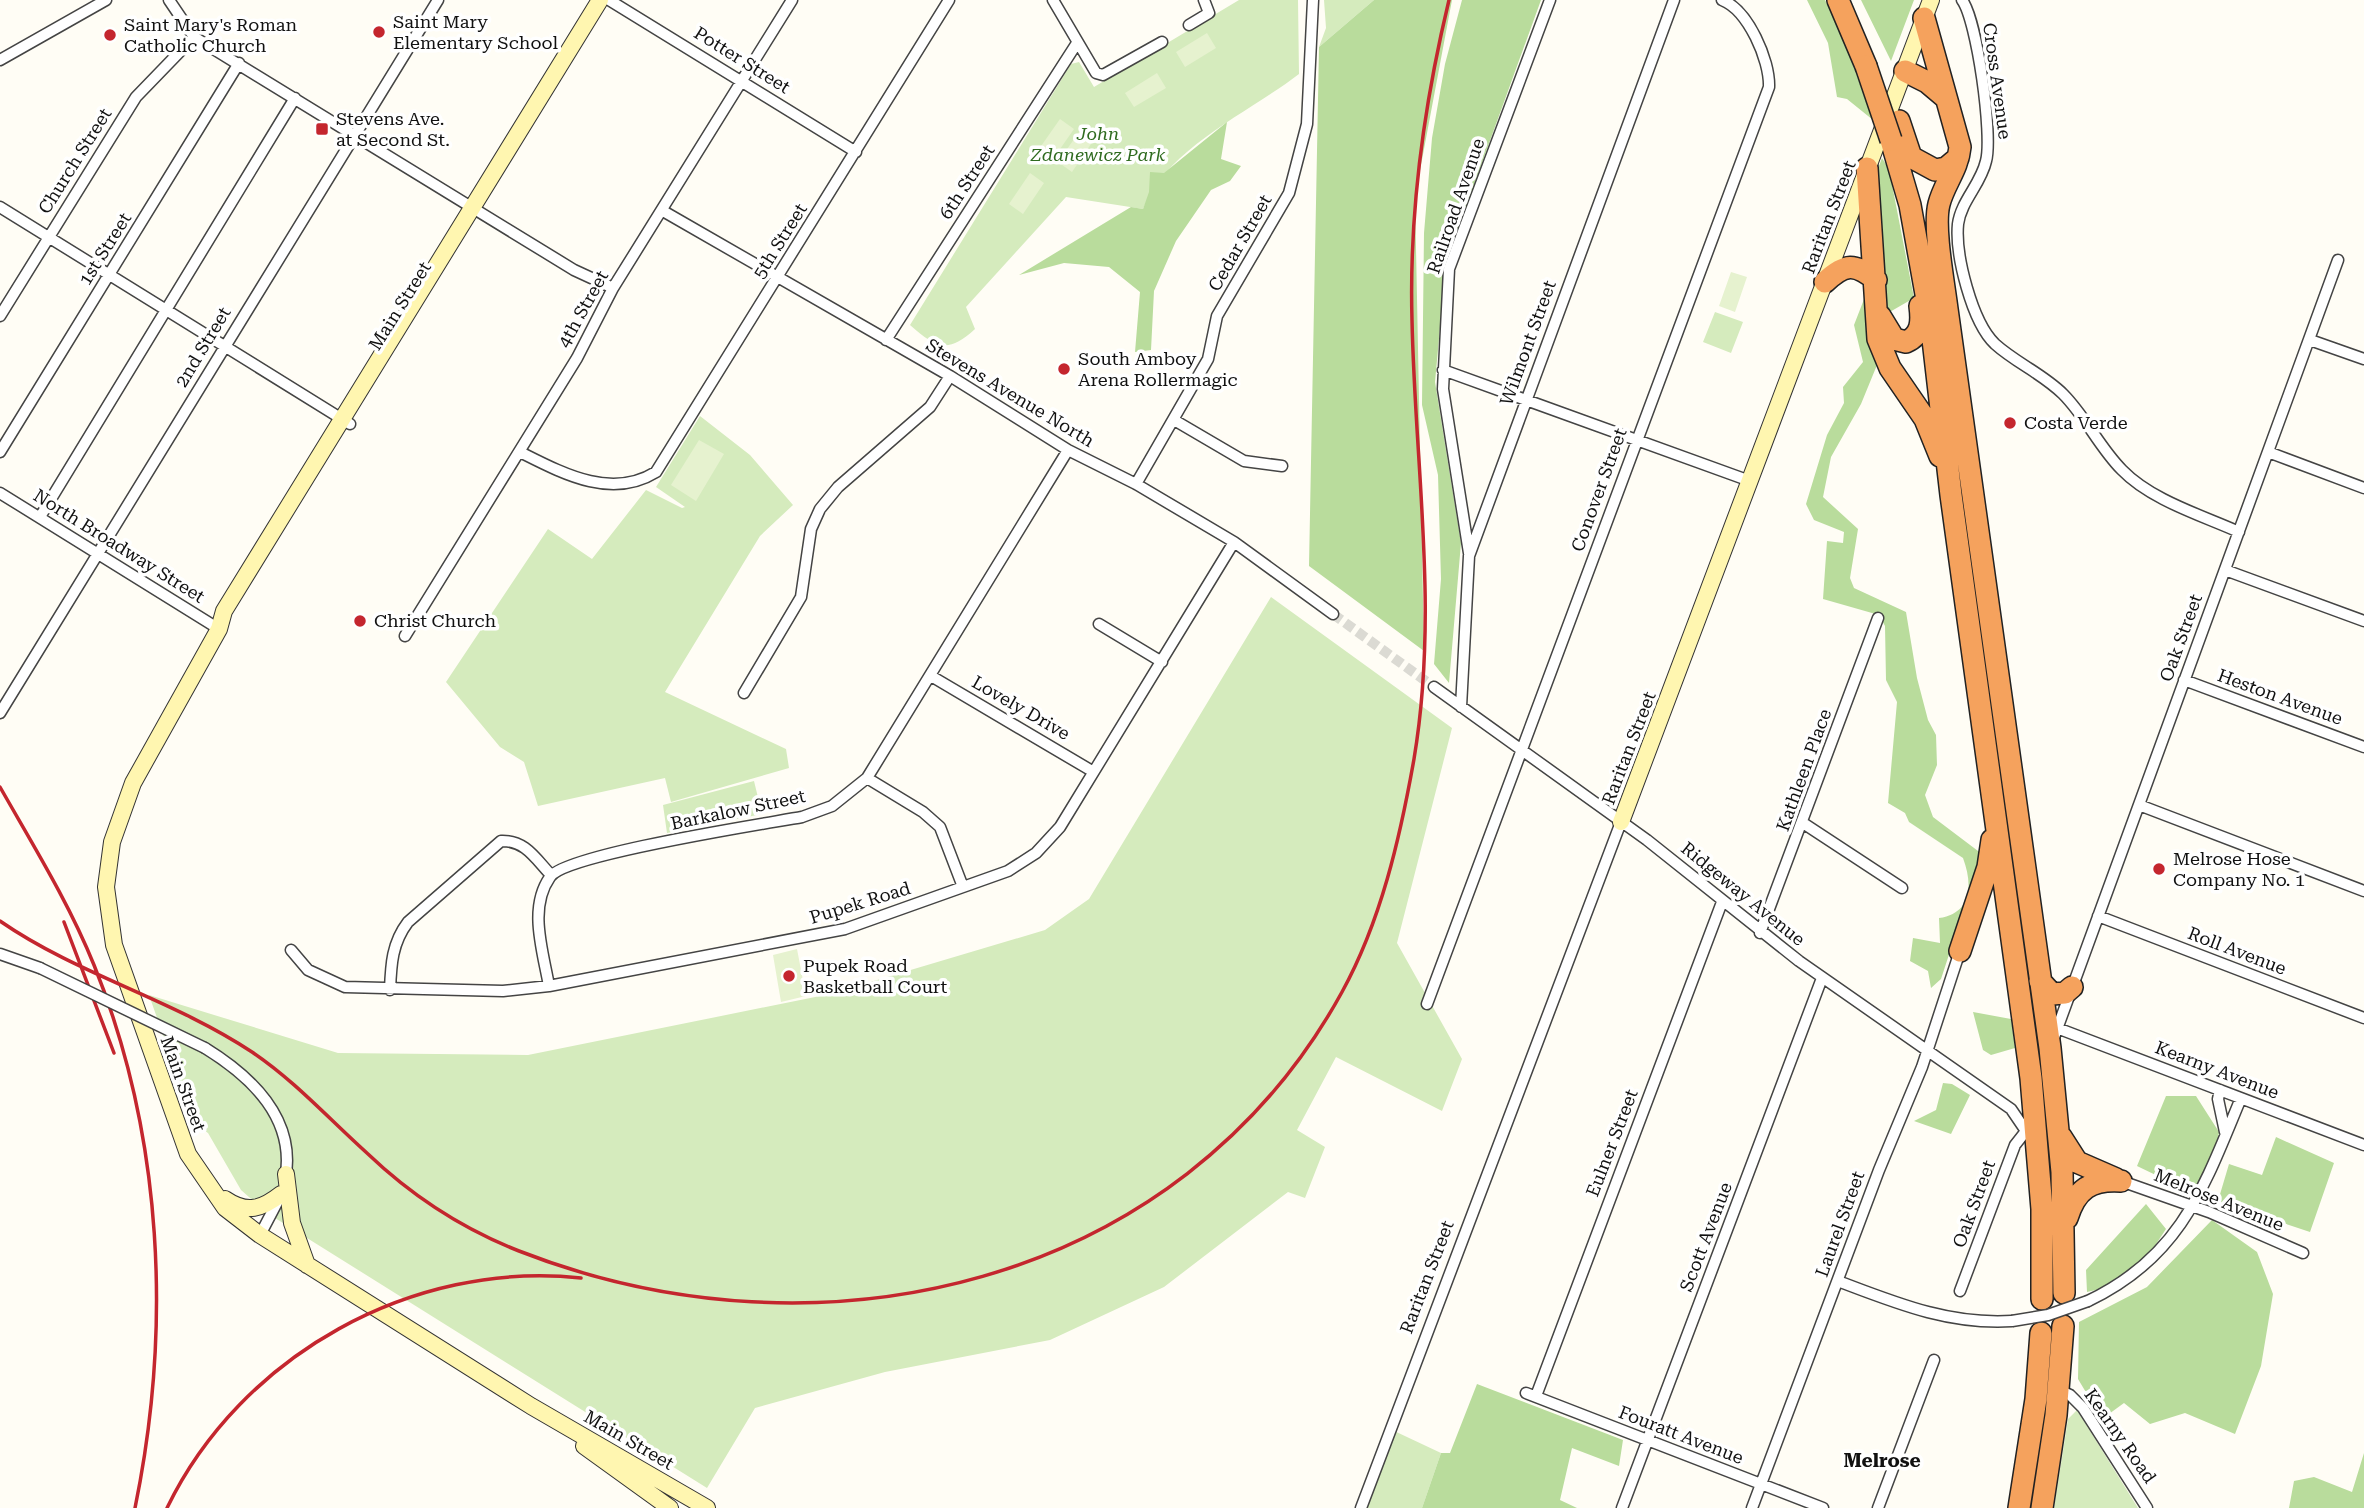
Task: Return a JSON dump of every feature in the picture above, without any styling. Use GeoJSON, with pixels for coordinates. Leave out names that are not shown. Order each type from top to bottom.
{"type":"FeatureCollection","features":[{"type":"Feature","properties":{"kind":"highway"},"geometry":{"type":"LineString","coordinates":[[1838,0],[1871,60]]}},
{"type":"Feature","properties":{"kind":"highway"},"geometry":{"type":"LineString","coordinates":[[1853,0],[1895,130],[1920,251],[2032,1087],[2040,1164],[2042,1298]]}},
{"type":"Feature","properties":{"kind":"highway"},"geometry":{"type":"LineString","coordinates":[[1928,9],[1939,72],[1959,141],[1958,158],[1938,208],[1944,288],[2050,1048],[2059,1130],[2064,1293]]}},
{"type":"Feature","properties":{"kind":"highway"},"geometry":{"type":"LineString","coordinates":[[1913,50],[1926,56],[1939,72]]}},
{"type":"Feature","properties":{"kind":"highway"},"geometry":{"type":"LineString","coordinates":[[1905,71],[1927,82],[1946,98]]}},
{"type":"Feature","properties":{"kind":"highway"},"geometry":{"type":"LineString","coordinates":[[1895,130],[1911,157],[1944,288]]}},
{"type":"Feature","properties":{"kind":"highway"},"geometry":{"type":"LineString","coordinates":[[1911,157],[1935,170],[1946,168],[1958,158]]}},
{"type":"Feature","properties":{"kind":"highway"},"geometry":{"type":"LineString","coordinates":[[1867,168],[1879,314],[1878,339],[1883,353],[1930,428],[1951,495]]}},
{"type":"Feature","properties":{"kind":"highway"},"geometry":{"type":"LineString","coordinates":[[1879,314],[1890,335],[1898,341],[1906,342],[1917,334],[1921,318],[1920,251]]}},
{"type":"Feature","properties":{"kind":"highway"},"geometry":{"type":"LineString","coordinates":[[1825,282],[1838,270],[1849,265],[1860,268],[1876,280]]}},
{"type":"Feature","properties":{"kind":"highway"},"geometry":{"type":"LineString","coordinates":[[1960,951],[1988,867],[1995,814]]}},
{"type":"Feature","properties":{"kind":"highway"},"geometry":{"type":"LineString","coordinates":[[2040,981],[2052,994],[2066,993],[2072,987]]}},
{"type":"Feature","properties":{"kind":"highway"},"geometry":{"type":"LineString","coordinates":[[2059,1130],[2068,1152],[2077,1162],[2121,1181]]}},
{"type":"Feature","properties":{"kind":"highway"},"geometry":{"type":"LineString","coordinates":[[2026,1131],[2040,1164]]}},
{"type":"Feature","properties":{"kind":"highway"},"geometry":{"type":"LineString","coordinates":[[2064,1230],[2072,1204],[2083,1188],[2097,1181],[2121,1181]]}},
{"type":"Feature","properties":{"kind":"highway"},"geometry":{"type":"LineString","coordinates":[[2042,1508],[2059,1390],[2063,1326]]}},
{"type":"Feature","properties":{"kind":"highway"},"geometry":{"type":"LineString","coordinates":[[2019,1508],[2036,1399],[2041,1333]]}},
{"type":"Feature","properties":{"kind":"main road","name":"Main Street"},"geometry":{"type":"LineString","coordinates":[[607,0],[345,422],[233,616],[219,629],[134,783],[112,842],[106,887],[114,945],[181,1139],[209,1188],[225,1208],[260,1236],[531,1406],[707,1508]]}},
{"type":"Feature","properties":{"kind":"main road","name":"Raritan Street"},"geometry":{"type":"LineString","coordinates":[[1621,822],[1928,9]]}},
{"type":"Feature","properties":{"kind":"main road"},"geometry":{"type":"LineString","coordinates":[[286,1174],[292,1223],[307,1265]]}},
{"type":"Feature","properties":{"kind":"main road"},"geometry":{"type":"LineString","coordinates":[[209,1188],[233,1204],[248,1209],[259,1209],[281,1194]]}},
{"type":"Feature","properties":{"kind":"main road","name":"Main Street"},"geometry":{"type":"LineString","coordinates":[[531,1406],[670,1508]]}},
{"type":"Feature","properties":{"kind":"street"},"geometry":{"type":"LineString","coordinates":[[0,60],[106,0]]}},
{"type":"Feature","properties":{"kind":"street"},"geometry":{"type":"LineString","coordinates":[[169,0],[194,37],[574,270],[613,288]]}},
{"type":"Feature","properties":{"kind":"street","name":"2nd Street"},"geometry":{"type":"LineString","coordinates":[[0,713],[438,0]]}},
{"type":"Feature","properties":{"kind":"street","name":"Potter Street"},"geometry":{"type":"LineString","coordinates":[[607,0],[743,80],[856,152]]}},
{"type":"Feature","properties":{"kind":"street","name":"4th Street"},"geometry":{"type":"LineString","coordinates":[[405,636],[577,358],[613,288],[792,0]]}},
{"type":"Feature","properties":{"kind":"street","name":"5th Street"},"geometry":{"type":"LineString","coordinates":[[520,452],[567,476],[626,485],[645,479],[664,462],[949,0]]}},
{"type":"Feature","properties":{"kind":"street"},"geometry":{"type":"LineString","coordinates":[[1053,0],[1096,73],[1103,75],[1162,42]]}},
{"type":"Feature","properties":{"kind":"street"},"geometry":{"type":"LineString","coordinates":[[1189,25],[1209,13],[1204,0]]}},
{"type":"Feature","properties":{"kind":"street","name":"Cedar Street"},"geometry":{"type":"LineString","coordinates":[[1136,484],[1208,359],[1217,316],[1289,193],[1307,124],[1313,0]]}},
{"type":"Feature","properties":{"kind":"street","name":"Railroad Avenue"},"geometry":{"type":"LineString","coordinates":[[1469,556],[1443,390],[1449,269],[1550,0]]}},
{"type":"Feature","properties":{"kind":"street","name":"Wilmont Street"},"geometry":{"type":"LineString","coordinates":[[1461,707],[1469,556],[1674,0]]}},
{"type":"Feature","properties":{"kind":"street","name":"Conover Street"},"geometry":{"type":"LineString","coordinates":[[1427,1004],[1769,87],[1769,74],[1745,17],[1736,5],[1722,0]]}},
{"type":"Feature","properties":{"kind":"street","name":"Cross Avenue"},"geometry":{"type":"LineString","coordinates":[[1962,0],[1971,20],[1988,129],[1985,166],[1963,208],[1958,225],[1962,261],[1981,323],[1997,345],[2064,395],[2124,473],[2161,496],[2239,532]]}},
{"type":"Feature","properties":{"kind":"street","name":"Church Street"},"geometry":{"type":"LineString","coordinates":[[0,316],[136,97],[194,37]]}},
{"type":"Feature","properties":{"kind":"street","name":"6th Street"},"geometry":{"type":"LineString","coordinates":[[886,340],[1077,43]]}},
{"type":"Feature","properties":{"kind":"street","name":"1st Street"},"geometry":{"type":"LineString","coordinates":[[0,452],[239,64]]}},
{"type":"Feature","properties":{"kind":"street"},"geometry":{"type":"LineString","coordinates":[[40,517],[295,98]]}},
{"type":"Feature","properties":{"kind":"street"},"geometry":{"type":"LineString","coordinates":[[0,207],[345,422]]}},
{"type":"Feature","properties":{"kind":"street","name":"Stevens Avenue North"},"geometry":{"type":"LineString","coordinates":[[663,211],[777,279],[950,376],[1068,450],[1136,484],[1234,542],[1333,614]]}},
{"type":"Feature","properties":{"kind":"street","name":"Oak Street"},"geometry":{"type":"LineString","coordinates":[[2050,1048],[2338,260]]}},
{"type":"Feature","properties":{"kind":"street"},"geometry":{"type":"LineString","coordinates":[[2310,340],[2364,359]]}},
{"type":"Feature","properties":{"kind":"street"},"geometry":{"type":"LineString","coordinates":[[1443,370],[1750,481]]}},
{"type":"Feature","properties":{"kind":"street"},"geometry":{"type":"LineString","coordinates":[[744,693],[802,597],[811,529],[820,509],[838,487],[930,407],[950,376]]}},
{"type":"Feature","properties":{"kind":"street"},"geometry":{"type":"LineString","coordinates":[[1174,420],[1244,461],[1282,466]]}},
{"type":"Feature","properties":{"kind":"street","name":"Barkalow Street"},"geometry":{"type":"LineString","coordinates":[[551,875],[561,867],[579,861],[802,817],[832,806],[867,778],[932,676],[1068,450]]}},
{"type":"Feature","properties":{"kind":"street"},"geometry":{"type":"LineString","coordinates":[[2268,452],[2364,488]]}},
{"type":"Feature","properties":{"kind":"street","name":"North Broadway Street"},"geometry":{"type":"LineString","coordinates":[[0,493],[219,629]]}},
{"type":"Feature","properties":{"kind":"street","name":"Pupek Road"},"geometry":{"type":"LineString","coordinates":[[291,950],[308,970],[345,988],[503,991],[548,986],[845,929],[1008,872],[1036,853],[1060,827],[1234,542]]}},
{"type":"Feature","properties":{"kind":"street"},"geometry":{"type":"LineString","coordinates":[[2225,570],[2364,621]]}},
{"type":"Feature","properties":{"kind":"street","name":"Kathleen Place"},"geometry":{"type":"LineString","coordinates":[[1760,933],[1878,618]]}},
{"type":"Feature","properties":{"kind":"street"},"geometry":{"type":"LineString","coordinates":[[1099,624],[1162,662]]}},
{"type":"Feature","properties":{"kind":"street","name":"Lovely Drive"},"geometry":{"type":"LineString","coordinates":[[932,676],[1092,771]]}},
{"type":"Feature","properties":{"kind":"street","name":"Heston Avenue"},"geometry":{"type":"LineString","coordinates":[[2184,680],[2364,747]]}},
{"type":"Feature","properties":{"kind":"street","name":"Ridgeway Avenue"},"geometry":{"type":"LineString","coordinates":[[1434,687],[1621,822],[1760,933],[2005,1104],[2026,1131]]}},
{"type":"Feature","properties":{"kind":"street"},"geometry":{"type":"LineString","coordinates":[[867,778],[923,812],[940,827],[963,887]]}},
{"type":"Feature","properties":{"kind":"street"},"geometry":{"type":"LineString","coordinates":[[2139,805],[2364,891]]}},
{"type":"Feature","properties":{"kind":"street","name":"Raritan Street"},"geometry":{"type":"LineString","coordinates":[[1362,1508],[1621,822]]}},
{"type":"Feature","properties":{"kind":"street"},"geometry":{"type":"LineString","coordinates":[[1803,824],[1902,888]]}},
{"type":"Feature","properties":{"kind":"street"},"geometry":{"type":"LineString","coordinates":[[390,990],[398,935],[408,922],[501,841],[514,840],[524,845],[551,875],[538,911],[548,986]]}},
{"type":"Feature","properties":{"kind":"street","name":"Eulner Street"},"geometry":{"type":"LineString","coordinates":[[1531,1395],[1722,902]]}},
{"type":"Feature","properties":{"kind":"street","name":"Roll Avenue"},"geometry":{"type":"LineString","coordinates":[[2098,916],[2364,1018]]}},
{"type":"Feature","properties":{"kind":"street","name":"Laurel Street"},"geometry":{"type":"LineString","coordinates":[[1752,1508],[1927,1051],[1960,951]]}},
{"type":"Feature","properties":{"kind":"street"},"geometry":{"type":"LineString","coordinates":[[0,954],[40,968],[205,1048],[240,1071],[268,1100],[284,1143],[286,1174],[281,1194],[260,1236]]}},
{"type":"Feature","properties":{"kind":"street","name":"Scott Avenue"},"geometry":{"type":"LineString","coordinates":[[1622,1508],[1822,978]]}},
{"type":"Feature","properties":{"kind":"street","name":"Kearny Avenue"},"geometry":{"type":"LineString","coordinates":[[2057,1028],[2364,1145]]}},
{"type":"Feature","properties":{"kind":"street"},"geometry":{"type":"LineString","coordinates":[[2220,1090],[2218,1099],[2224,1121],[2223,1141]]}},
{"type":"Feature","properties":{"kind":"street"},"geometry":{"type":"LineString","coordinates":[[1838,1281],[1941,1317],[1976,1322],[2012,1321],[2048,1315],[2088,1301],[2125,1281],[2158,1254],[2194,1206],[2241,1098]]}},
{"type":"Feature","properties":{"kind":"street","name":"Oak Street"},"geometry":{"type":"LineString","coordinates":[[1960,1291],[2015,1145],[2026,1131]]}},
{"type":"Feature","properties":{"kind":"street","name":"Melrose Avenue"},"geometry":{"type":"LineString","coordinates":[[2121,1181],[2194,1206],[2303,1253]]}},
{"type":"Feature","properties":{"kind":"street"},"geometry":{"type":"LineString","coordinates":[[1878,1508],[1934,1360]]}},
{"type":"Feature","properties":{"kind":"street","name":"Kearny Road"},"geometry":{"type":"LineString","coordinates":[[2059,1390],[2070,1395],[2083,1408],[2147,1508]]}},
{"type":"Feature","properties":{"kind":"street","name":"Fouratt Avenue"},"geometry":{"type":"LineString","coordinates":[[1531,1395],[1823,1508]]}},
{"type":"Feature","properties":{"kind":"green space","name":"John Zdanewicz Park"},"geometry":{"type":"Polygon","coordinates":[[[1239,0],[1298,0],[1299,74],[1190,149],[1155,187],[1143,209],[1066,197],[966,307],[975,329],[966,337],[949,345],[942,345],[927,339],[910,325],[1071,64],[1079,62],[1094,87],[1239,0]]]}},
{"type":"Feature","properties":{"kind":"green space"},"geometry":{"type":"Polygon","coordinates":[[[1324,0],[1374,0],[1319,47],[1326,28],[1324,0]]]}},
{"type":"Feature","properties":{"kind":"green space"},"geometry":{"type":"Polygon","coordinates":[[[1374,0],[1452,0],[1415,197],[1424,651],[1309,566],[1319,47],[1374,0]]]}},
{"type":"Feature","properties":{"kind":"green space"},"geometry":{"type":"Polygon","coordinates":[[[1462,0],[1541,0],[1446,262],[1435,382],[1461,543],[1449,683],[1434,664],[1441,579],[1438,475],[1422,405],[1424,233],[1432,138],[1445,64],[1462,0]]]}},
{"type":"Feature","properties":{"kind":"green space"},"geometry":{"type":"Polygon","coordinates":[[[1807,0],[1825,0],[1840,29],[1873,120],[1847,99],[1837,97],[1828,43],[1807,0]]]}},
{"type":"Feature","properties":{"kind":"green space"},"geometry":{"type":"Polygon","coordinates":[[[1861,0],[1914,0],[1891,61],[1861,0]]]}},
{"type":"Feature","properties":{"kind":"green space"},"geometry":{"type":"Polygon","coordinates":[[[1207,33],[1216,48],[1185,67],[1176,52],[1207,33]]]}},
{"type":"Feature","properties":{"kind":"green space"},"geometry":{"type":"Polygon","coordinates":[[[1157,73],[1166,88],[1134,107],[1125,93],[1157,73]]]}},
{"type":"Feature","properties":{"kind":"green space"},"geometry":{"type":"Polygon","coordinates":[[[1060,119],[1074,129],[1053,159],[1039,149],[1060,119]]]}},
{"type":"Feature","properties":{"kind":"green space"},"geometry":{"type":"Polygon","coordinates":[[[1227,122],[1221,159],[1241,166],[1230,181],[1211,190],[1176,241],[1154,291],[1151,350],[1135,352],[1140,292],[1109,267],[1064,263],[1019,275],[1131,207],[1143,209],[1149,192],[1150,172],[1164,173],[1227,122]]]}},
{"type":"Feature","properties":{"kind":"green space"},"geometry":{"type":"Polygon","coordinates":[[[1079,132],[1093,141],[1072,172],[1058,162],[1079,132]]]}},
{"type":"Feature","properties":{"kind":"green space"},"geometry":{"type":"Polygon","coordinates":[[[1882,158],[1889,169],[1914,298],[1888,313],[1874,179],[1882,158]]]}},
{"type":"Feature","properties":{"kind":"green space"},"geometry":{"type":"Polygon","coordinates":[[[1030,173],[1044,183],[1023,214],[1009,204],[1030,173]]]}},
{"type":"Feature","properties":{"kind":"green space"},"geometry":{"type":"Polygon","coordinates":[[[1731,272],[1747,277],[1735,312],[1719,306],[1731,272]]]}},
{"type":"Feature","properties":{"kind":"green space"},"geometry":{"type":"Polygon","coordinates":[[[1868,289],[1877,365],[1861,404],[1831,457],[1823,497],[1858,529],[1850,578],[1854,588],[1906,612],[1917,678],[1928,720],[1936,735],[1937,765],[1925,795],[1933,817],[1982,854],[1941,979],[1931,988],[1928,971],[1910,961],[1913,938],[1940,943],[1939,918],[1958,910],[1967,896],[1969,888],[1966,868],[1963,858],[1909,822],[1905,813],[1888,803],[1897,702],[1886,680],[1885,626],[1879,615],[1823,599],[1827,541],[1843,543],[1844,532],[1814,520],[1806,504],[1827,435],[1844,403],[1843,387],[1863,362],[1854,325],[1868,289]]]}},
{"type":"Feature","properties":{"kind":"green space"},"geometry":{"type":"Polygon","coordinates":[[[1715,312],[1743,322],[1731,353],[1703,342],[1715,312]]]}},
{"type":"Feature","properties":{"kind":"green space"},"geometry":{"type":"Polygon","coordinates":[[[700,416],[750,455],[793,505],[760,536],[665,692],[786,749],[789,768],[671,802],[665,778],[538,806],[524,762],[500,747],[446,682],[548,529],[592,559],[646,490],[682,508],[685,507],[656,487],[700,416]]]}},
{"type":"Feature","properties":{"kind":"green space"},"geometry":{"type":"Polygon","coordinates":[[[699,440],[724,454],[696,501],[671,485],[699,440]]]}},
{"type":"Feature","properties":{"kind":"green space"},"geometry":{"type":"Polygon","coordinates":[[[1271,597],[1452,728],[1397,943],[1462,1059],[1442,1111],[1336,1057],[1297,1130],[1325,1147],[1305,1198],[1288,1192],[1164,1287],[1050,1340],[885,1372],[755,1408],[707,1488],[267,1213],[241,1190],[208,1133],[194,1123],[149,995],[338,1053],[528,1055],[830,994],[1045,930],[1089,899],[1271,597]]]}},
{"type":"Feature","properties":{"kind":"green space"},"geometry":{"type":"Polygon","coordinates":[[[754,781],[762,814],[667,833],[663,805],[754,781]]]}},
{"type":"Feature","properties":{"kind":"green space","name":"Pupek Road Basketball Court"},"geometry":{"type":"Polygon","coordinates":[[[797,949],[806,996],[781,1002],[773,955],[797,949]]]}},
{"type":"Feature","properties":{"kind":"green space"},"geometry":{"type":"Polygon","coordinates":[[[1973,1012],[2011,1019],[2015,1048],[1991,1055],[1983,1050],[1973,1012]]]}},
{"type":"Feature","properties":{"kind":"green space"},"geometry":{"type":"Polygon","coordinates":[[[1943,1083],[1952,1084],[1970,1095],[1951,1134],[1914,1121],[1936,1110],[1943,1083]]]}},
{"type":"Feature","properties":{"kind":"green space"},"geometry":{"type":"Polygon","coordinates":[[[2166,1096],[2196,1096],[2219,1132],[2214,1167],[2193,1193],[2137,1166],[2166,1096]]]}},
{"type":"Feature","properties":{"kind":"green space"},"geometry":{"type":"Polygon","coordinates":[[[2276,1137],[2334,1163],[2310,1232],[2218,1201],[2229,1164],[2262,1175],[2276,1137]]]}},
{"type":"Feature","properties":{"kind":"green space"},"geometry":{"type":"Polygon","coordinates":[[[2146,1204],[2166,1229],[2131,1282],[2087,1292],[2086,1270],[2146,1204]]]}},
{"type":"Feature","properties":{"kind":"green space"},"geometry":{"type":"Polygon","coordinates":[[[2212,1220],[2257,1252],[2273,1294],[2261,1366],[2235,1434],[2185,1413],[2150,1424],[2124,1403],[2102,1419],[2078,1379],[2079,1322],[2147,1287],[2212,1220]]]}},
{"type":"Feature","properties":{"kind":"green space"},"geometry":{"type":"Polygon","coordinates":[[[1477,1384],[1623,1440],[1619,1466],[1572,1448],[1560,1500],[1577,1508],[1422,1508],[1441,1453],[1450,1453],[1477,1384]]]}},
{"type":"Feature","properties":{"kind":"green space"},"geometry":{"type":"Polygon","coordinates":[[[2077,1410],[2138,1508],[2054,1508],[2068,1419],[2077,1410]]]}},
{"type":"Feature","properties":{"kind":"green space"},"geometry":{"type":"Polygon","coordinates":[[[1390,1429],[1441,1453],[1422,1508],[1361,1508],[1390,1429]]]}},
{"type":"Feature","properties":{"kind":"green space"},"geometry":{"type":"Polygon","coordinates":[[[2364,1453],[2364,1508],[2289,1508],[2294,1481],[2314,1477],[2352,1492],[2364,1453]]]}},
{"type":"Feature","properties":{"kind":"tunnel"},"geometry":{"type":"LineString","coordinates":[[1333,614],[1434,687]]}},
{"type":"Feature","properties":{"kind":"railway"},"geometry":{"type":"LineString","coordinates":[[0,921],[61,957],[190,1017],[252,1052],[297,1088],[402,1184],[458,1222],[519,1251],[634,1286],[752,1302],[869,1299],[983,1276],[1090,1235],[1187,1174],[1272,1093],[1342,992],[1368,937],[1387,879],[1402,819],[1414,759],[1425,648],[1424,540],[1412,320],[1413,239],[1420,159],[1432,79],[1449,0]]}},
{"type":"Feature","properties":{"kind":"railway"},"geometry":{"type":"LineString","coordinates":[[0,787],[50,874],[84,942],[117,1030],[135,1097],[147,1164],[154,1233],[156,1302],[154,1371],[147,1440],[135,1508]]}},
{"type":"Feature","properties":{"kind":"railway"},"geometry":{"type":"LineString","coordinates":[[64,922],[114,1053]]}},
{"type":"Feature","properties":{"kind":"railway"},"geometry":{"type":"LineString","coordinates":[[167,1508],[199,1453],[239,1405],[286,1363],[339,1329],[396,1303],[456,1285],[518,1276],[581,1278]]}},
{"type":"Feature","properties":{"kind":"place","name":"Saint Mary Elementary School"},"geometry":{"type":"Point","coordinates":[379,32]}},
{"type":"Feature","properties":{"kind":"place","name":"Saint Mary's Roman Catholic Church"},"geometry":{"type":"Point","coordinates":[110,35]}},
{"type":"Feature","properties":{"kind":"place","name":"Stevens Ave. at Second St."},"geometry":{"type":"Point","coordinates":[322,129]}},
{"type":"Feature","properties":{"kind":"place","name":"South Amboy Arena Rollermagic"},"geometry":{"type":"Point","coordinates":[1064,369]}},
{"type":"Feature","properties":{"kind":"place","name":"Costa Verde"},"geometry":{"type":"Point","coordinates":[2010,423]}},
{"type":"Feature","properties":{"kind":"place","name":"Christ Church"},"geometry":{"type":"Point","coordinates":[360,621]}},
{"type":"Feature","properties":{"kind":"place","name":"Melrose Hose Company No. 1"},"geometry":{"type":"Point","coordinates":[2159,869]}},
{"type":"Feature","properties":{"kind":"place","name":"Pupek Road Basketball Court"},"geometry":{"type":"Point","coordinates":[789,976]}},
{"type":"Feature","properties":{"kind":"district","name":"Melrose"},"geometry":{"type":"Point","coordinates":[1882,1460]}}]}
